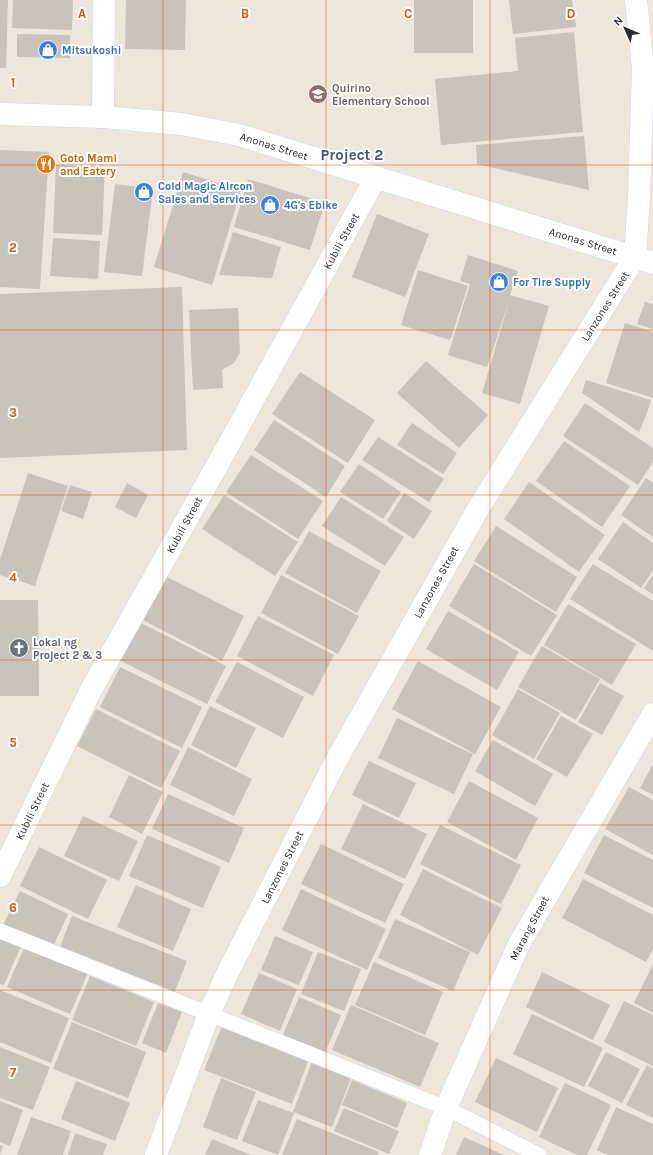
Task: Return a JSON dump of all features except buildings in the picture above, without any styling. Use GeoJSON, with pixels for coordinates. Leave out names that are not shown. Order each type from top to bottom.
{"type":"FeatureCollection","features":[{"type":"Feature","properties":{"kind":"street"},"geometry":{"type":"LineString","coordinates":[[103,117],[104,0]]}},
{"type":"Feature","properties":{"kind":"street","name":"Lanzones Street"},"geometry":{"type":"LineString","coordinates":[[156,1155],[209,1014],[227,974],[338,756],[474,516],[644,260],[639,197],[643,68],[636,0]]}},
{"type":"Feature","properties":{"kind":"street","name":"Anonas Street"},"geometry":{"type":"LineString","coordinates":[[0,114],[103,117],[182,124],[239,135],[644,260]]}},
{"type":"Feature","properties":{"kind":"street","name":"Kubili Street"},"geometry":{"type":"LineString","coordinates":[[0,876],[91,690],[376,177]]}},
{"type":"Feature","properties":{"kind":"street","name":"Marang Street"},"geometry":{"type":"LineString","coordinates":[[430,1155],[446,1108],[519,944],[653,714]]}},
{"type":"Feature","properties":{"kind":"lane"},"geometry":{"type":"LineString","coordinates":[[0,931],[446,1108],[539,1155]]}},
{"type":"Feature","properties":{"kind":"place","name":"Mitsukoshi"},"geometry":{"type":"Point","coordinates":[48,50]}},
{"type":"Feature","properties":{"kind":"place","name":"Quirino Elementary School"},"geometry":{"type":"Point","coordinates":[318,94]}},
{"type":"Feature","properties":{"kind":"place","name":"Goto Mami and Eatery"},"geometry":{"type":"Point","coordinates":[46,164]}},
{"type":"Feature","properties":{"kind":"place","name":"Cold Magic Aircon Sales and Services"},"geometry":{"type":"Point","coordinates":[144,192]}},
{"type":"Feature","properties":{"kind":"place","name":"4G's Ebike"},"geometry":{"type":"Point","coordinates":[270,205]}},
{"type":"Feature","properties":{"kind":"place","name":"For Tire Supply"},"geometry":{"type":"Point","coordinates":[499,282]}},
{"type":"Feature","properties":{"kind":"place","name":"Lokal ng Project 2 & 3"},"geometry":{"type":"Point","coordinates":[19,648]}},
{"type":"Feature","properties":{"kind":"district","name":"Project 2"},"geometry":{"type":"Point","coordinates":[352,155]}}]}
